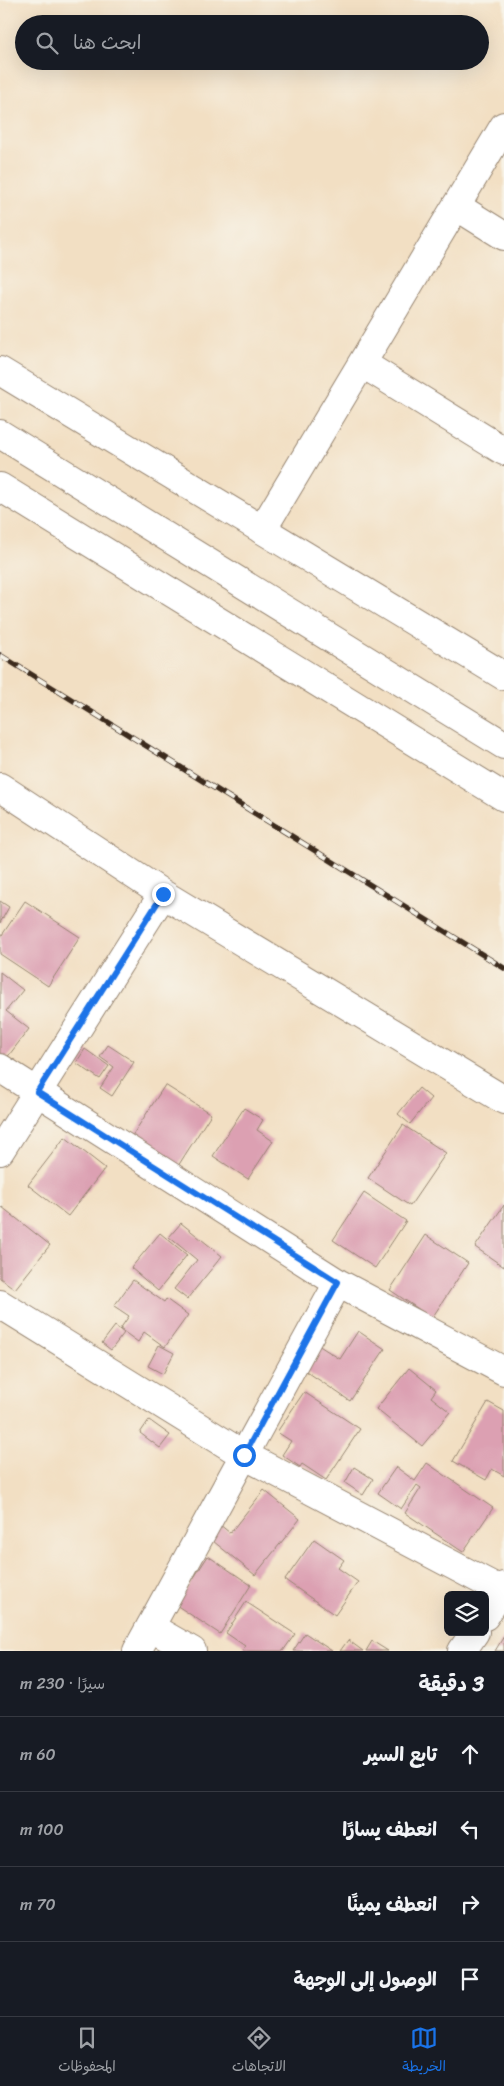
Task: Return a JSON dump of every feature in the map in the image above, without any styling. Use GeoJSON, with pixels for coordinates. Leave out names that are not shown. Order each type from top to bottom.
{"type":"FeatureCollection","features":[{"type":"Feature","properties":{"kind":"street"},"geometry":{"type":"LineString","coordinates":[[262,530],[504,126]]}},
{"type":"Feature","properties":{"kind":"street"},"geometry":{"type":"LineString","coordinates":[[456,206],[504,236]]}},
{"type":"Feature","properties":{"kind":"street"},"geometry":{"type":"LineString","coordinates":[[363,364],[504,450]]}},
{"type":"Feature","properties":{"kind":"street"},"geometry":{"type":"LineString","coordinates":[[0,371],[504,676]]}},
{"type":"Feature","properties":{"kind":"street"},"geometry":{"type":"LineString","coordinates":[[0,434],[504,745]]}},
{"type":"Feature","properties":{"kind":"street"},"geometry":{"type":"LineString","coordinates":[[0,487],[504,797]]}},
{"type":"Feature","properties":{"kind":"street"},"geometry":{"type":"LineString","coordinates":[[0,787],[163,894],[504,1100]]}},
{"type":"Feature","properties":{"kind":"street"},"geometry":{"type":"LineString","coordinates":[[0,1152],[163,894]]}},
{"type":"Feature","properties":{"kind":"street"},"geometry":{"type":"LineString","coordinates":[[0,1068],[338,1282],[504,1371]]}},
{"type":"Feature","properties":{"kind":"street"},"geometry":{"type":"LineString","coordinates":[[137,1651],[338,1282]]}},
{"type":"Feature","properties":{"kind":"street"},"geometry":{"type":"LineString","coordinates":[[0,1304],[244,1455],[503,1589],[489,1610]]}},
{"type":"Feature","properties":{"kind":"street"},"geometry":{"type":"LineString","coordinates":[[150,1627],[192,1651]]}},
{"type":"Feature","properties":{"kind":"street"},"geometry":{"type":"LineString","coordinates":[[462,1651],[471,1636]]}},
{"type":"Feature","properties":{"kind":"building"},"geometry":{"type":"Polygon","coordinates":[[[0,901],[9,907],[0,923],[0,901]]]}},
{"type":"Feature","properties":{"kind":"building"},"geometry":{"type":"Polygon","coordinates":[[[25,901],[80,937],[48,986],[0,954],[0,938],[25,901]]]}},
{"type":"Feature","properties":{"kind":"building"},"geometry":{"type":"Polygon","coordinates":[[[0,972],[23,990],[6,1011],[29,1029],[6,1059],[0,1055],[0,972]]]}},
{"type":"Feature","properties":{"kind":"building"},"geometry":{"type":"Polygon","coordinates":[[[108,1045],[134,1062],[112,1096],[100,1088],[114,1067],[100,1057],[108,1045]]]}},
{"type":"Feature","properties":{"kind":"building"},"geometry":{"type":"Polygon","coordinates":[[[85,1049],[109,1066],[100,1079],[76,1063],[85,1049]]]}},
{"type":"Feature","properties":{"kind":"building"},"geometry":{"type":"Polygon","coordinates":[[[165,1085],[211,1114],[178,1166],[132,1136],[165,1085]]]}},
{"type":"Feature","properties":{"kind":"building"},"geometry":{"type":"Polygon","coordinates":[[[419,1088],[431,1098],[410,1124],[398,1114],[419,1088]]]}},
{"type":"Feature","properties":{"kind":"building"},"geometry":{"type":"Polygon","coordinates":[[[244,1108],[263,1120],[257,1130],[273,1141],[248,1179],[213,1156],[244,1108]]]}},
{"type":"Feature","properties":{"kind":"building"},"geometry":{"type":"Polygon","coordinates":[[[403,1125],[446,1153],[410,1206],[368,1178],[403,1125]]]}},
{"type":"Feature","properties":{"kind":"building"},"geometry":{"type":"Polygon","coordinates":[[[65,1137],[105,1168],[68,1216],[28,1185],[65,1137]]]}},
{"type":"Feature","properties":{"kind":"building"},"geometry":{"type":"Polygon","coordinates":[[[364,1193],[406,1221],[375,1268],[333,1240],[364,1193]]]}},
{"type":"Feature","properties":{"kind":"building"},"geometry":{"type":"Polygon","coordinates":[[[504,1205],[504,1267],[475,1247],[504,1205]]]}},
{"type":"Feature","properties":{"kind":"building"},"geometry":{"type":"Polygon","coordinates":[[[2,1207],[50,1245],[15,1289],[0,1278],[0,1210],[2,1207]]]}},
{"type":"Feature","properties":{"kind":"building"},"geometry":{"type":"Polygon","coordinates":[[[181,1223],[222,1256],[187,1299],[174,1289],[197,1260],[169,1237],[181,1223]]]}},
{"type":"Feature","properties":{"kind":"building"},"geometry":{"type":"Polygon","coordinates":[[[160,1233],[187,1255],[158,1291],[131,1268],[160,1233]]]}},
{"type":"Feature","properties":{"kind":"building"},"geometry":{"type":"Polygon","coordinates":[[[426,1235],[468,1263],[432,1318],[390,1290],[426,1235]]]}},
{"type":"Feature","properties":{"kind":"building"},"geometry":{"type":"Polygon","coordinates":[[[133,1280],[164,1302],[166,1299],[188,1315],[165,1347],[144,1332],[138,1342],[120,1329],[129,1316],[114,1306],[133,1280]]]}},
{"type":"Feature","properties":{"kind":"building"},"geometry":{"type":"Polygon","coordinates":[[[115,1326],[124,1333],[111,1350],[102,1343],[115,1326]]]}},
{"type":"Feature","properties":{"kind":"building"},"geometry":{"type":"Polygon","coordinates":[[[358,1331],[385,1349],[350,1401],[303,1369],[318,1345],[340,1359],[358,1331]]]}},
{"type":"Feature","properties":{"kind":"building"},"geometry":{"type":"Polygon","coordinates":[[[159,1345],[174,1353],[163,1374],[148,1366],[159,1345]]]}},
{"type":"Feature","properties":{"kind":"building"},"geometry":{"type":"Polygon","coordinates":[[[409,1368],[436,1390],[431,1397],[450,1412],[422,1446],[376,1409],[409,1368]]]}},
{"type":"Feature","properties":{"kind":"building"},"geometry":{"type":"Polygon","coordinates":[[[304,1392],[360,1429],[326,1480],[302,1464],[300,1467],[282,1455],[291,1441],[277,1432],[304,1392]]]}},
{"type":"Feature","properties":{"kind":"building"},"geometry":{"type":"Polygon","coordinates":[[[488,1402],[504,1411],[504,1476],[492,1469],[486,1480],[453,1461],[488,1402]]]}},
{"type":"Feature","properties":{"kind":"building"},"geometry":{"type":"Polygon","coordinates":[[[149,1420],[170,1435],[160,1448],[140,1433],[149,1420]]]}},
{"type":"Feature","properties":{"kind":"building"},"geometry":{"type":"Polygon","coordinates":[[[427,1463],[493,1508],[463,1552],[405,1513],[421,1488],[417,1485],[401,1509],[378,1493],[396,1467],[415,1481],[427,1463]]]}},
{"type":"Feature","properties":{"kind":"building"},"geometry":{"type":"Polygon","coordinates":[[[354,1467],[373,1479],[363,1495],[345,1483],[354,1467]]]}},
{"type":"Feature","properties":{"kind":"building"},"geometry":{"type":"Polygon","coordinates":[[[264,1490],[300,1519],[255,1575],[208,1537],[219,1524],[230,1533],[264,1490]]]}},
{"type":"Feature","properties":{"kind":"building"},"geometry":{"type":"Polygon","coordinates":[[[314,1539],[344,1560],[338,1568],[358,1582],[335,1615],[285,1580],[314,1539]]]}},
{"type":"Feature","properties":{"kind":"building"},"geometry":{"type":"Polygon","coordinates":[[[208,1556],[251,1585],[220,1634],[176,1605],[208,1556]]]}},
{"type":"Feature","properties":{"kind":"building"},"geometry":{"type":"Polygon","coordinates":[[[246,1602],[295,1634],[283,1651],[242,1651],[245,1646],[226,1633],[246,1602]]]}},
{"type":"Feature","properties":{"kind":"building"},"geometry":{"type":"Polygon","coordinates":[[[305,1633],[332,1651],[293,1651],[305,1633]]]}},
{"type":"Feature","properties":{"kind":"building"},"geometry":{"type":"Polygon","coordinates":[[[504,1636],[504,1651],[495,1651],[504,1636]]]}},
{"type":"Feature","properties":{"kind":"building"},"geometry":{"type":"Polygon","coordinates":[[[348,1640],[363,1651],[340,1651],[348,1640]]]}},
{"type":"Feature","properties":{"kind":"building"},"geometry":{"type":"Polygon","coordinates":[[[372,1641],[388,1651],[366,1651],[372,1641]]]}},
{"type":"Feature","properties":{"kind":"railway"},"geometry":{"type":"LineString","coordinates":[[0,655],[504,968]]}},
{"type":"Feature","properties":{"kind":"route"},"geometry":{"type":"LineString","coordinates":[[163,894],[37,1092],[338,1282],[244,1455]]}}]}
